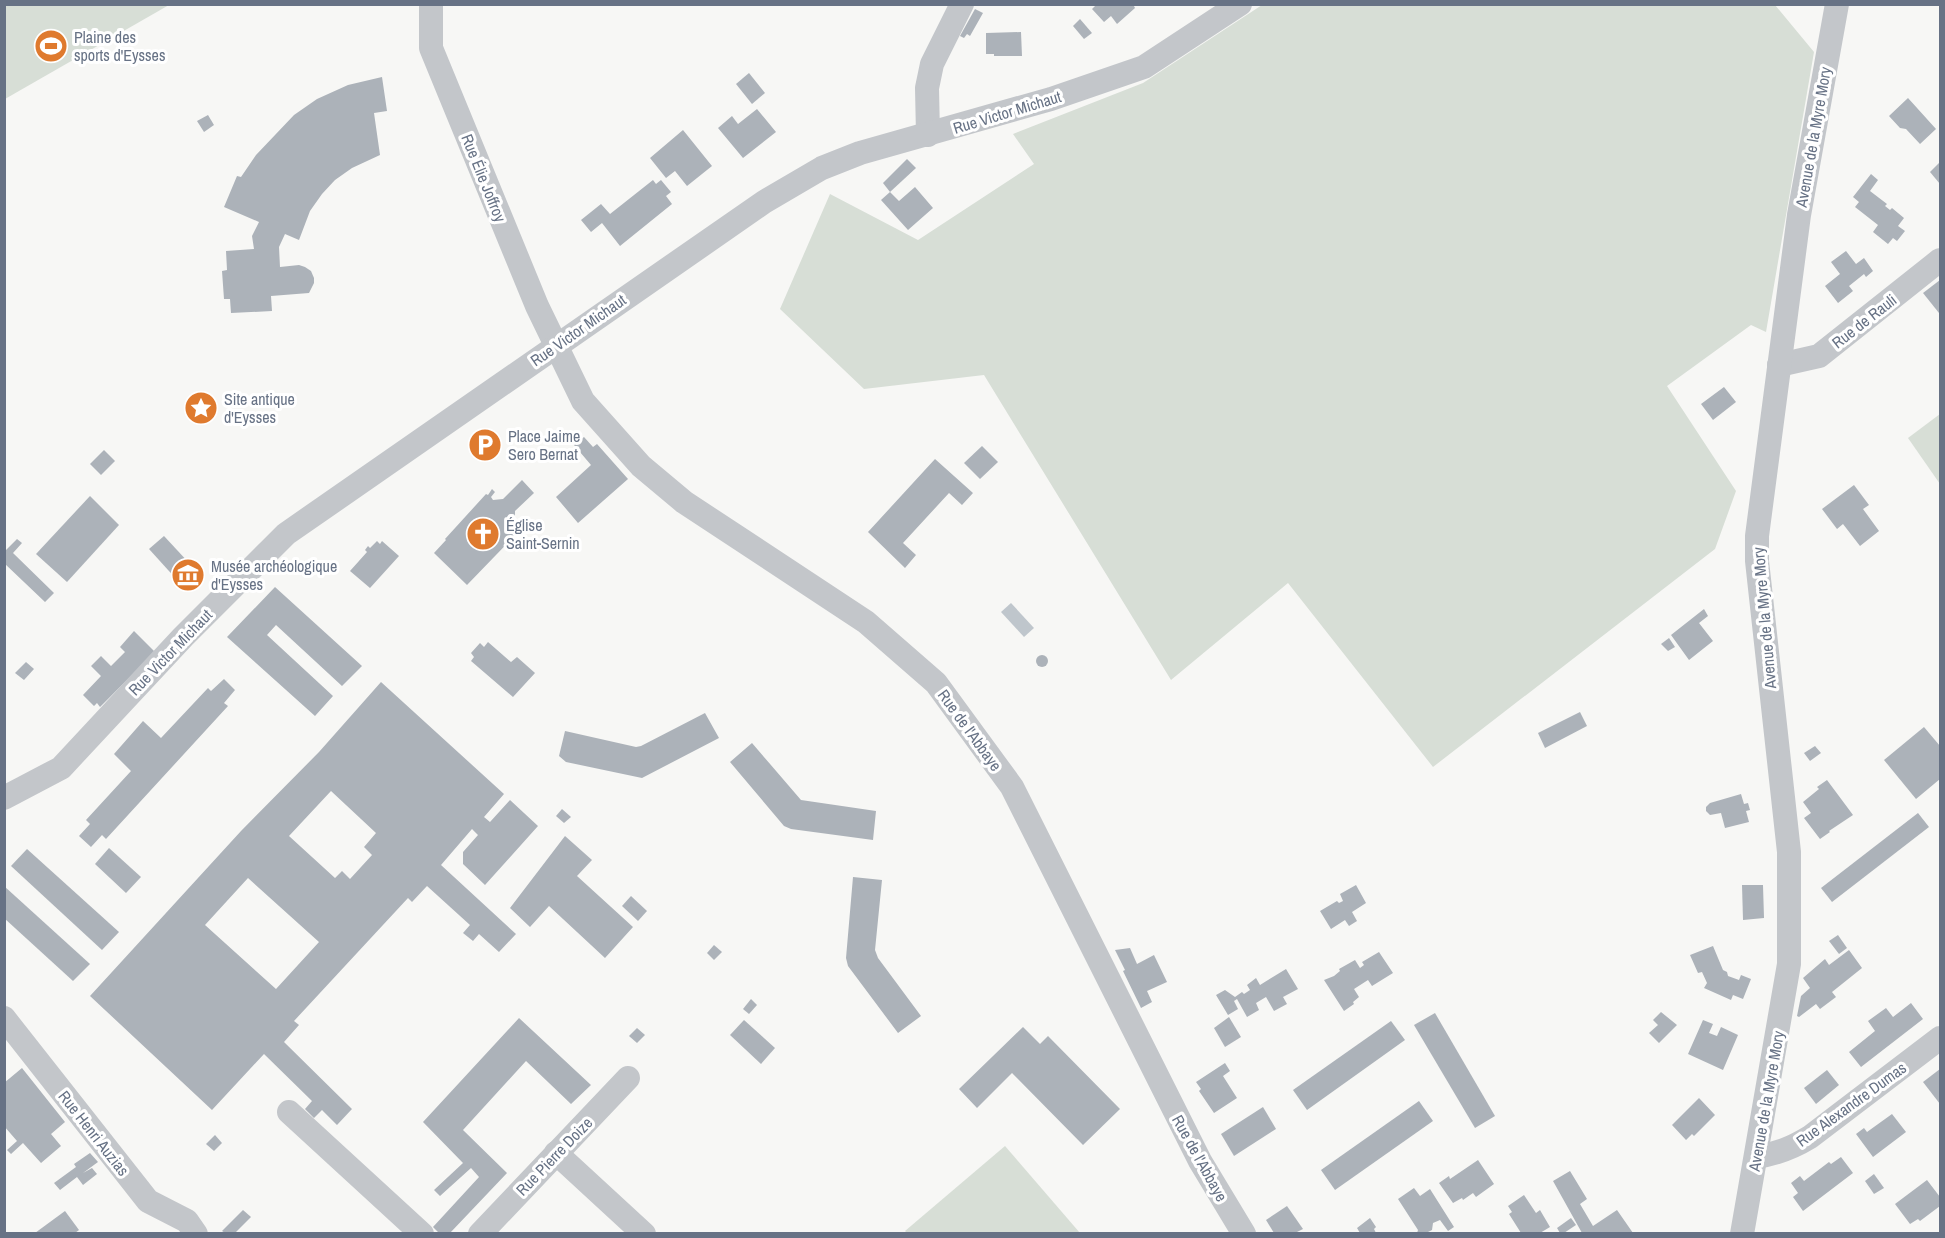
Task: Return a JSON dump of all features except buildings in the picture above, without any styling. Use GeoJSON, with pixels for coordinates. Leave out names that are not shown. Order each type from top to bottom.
{"type":"FeatureCollection","features":[{"type":"Feature","properties":{"kind":"street","name":"Rue Élie Joffroy"},"geometry":{"type":"LineString","coordinates":[[431,4],[431,48],[532,295],[556,346]]}},
{"type":"Feature","properties":{"kind":"street"},"geometry":{"type":"LineString","coordinates":[[928,135],[927,88],[932,64],[962,4]]}},
{"type":"Feature","properties":{"kind":"street","name":"Rue Victor Michaut"},"geometry":{"type":"LineString","coordinates":[[4,798],[61,768],[183,637],[286,534],[598,315],[764,202],[822,168],[860,153],[1051,99],[1144,67],[1240,4]]}},
{"type":"Feature","properties":{"kind":"street","name":"Avenue de la Myre Mory"},"geometry":{"type":"LineString","coordinates":[[1743,1233],[1789,964],[1789,852],[1756,561],[1757,536],[1799,215],[1837,4]]}},
{"type":"Feature","properties":{"kind":"street","name":"Rue de Rauli"},"geometry":{"type":"LineString","coordinates":[[1779,365],[1819,356],[1941,260]]}},
{"type":"Feature","properties":{"kind":"street","name":"Rue de l'Abbaye"},"geometry":{"type":"LineString","coordinates":[[556,346],[583,401],[641,466],[684,502],[866,622],[936,683],[1012,788],[1200,1161],[1244,1233]]}},
{"type":"Feature","properties":{"kind":"street","name":"Rue Henri Auzias"},"geometry":{"type":"LineString","coordinates":[[4,1018],[148,1201],[187,1221],[196,1233]]}},
{"type":"Feature","properties":{"kind":"street","name":"Rue Alexandre Dumas"},"geometry":{"type":"LineString","coordinates":[[1756,1157],[1782,1152],[1810,1137],[1941,1038]]}},
{"type":"Feature","properties":{"kind":"street","name":"Rue Pierre Doize"},"geometry":{"type":"LineString","coordinates":[[480,1233],[627,1078]]}},
{"type":"Feature","properties":{"kind":"street"},"geometry":{"type":"LineString","coordinates":[[289,1112],[422,1233]]}},
{"type":"Feature","properties":{"kind":"street"},"geometry":{"type":"LineString","coordinates":[[556,1153],[644,1233]]}},
{"type":"Feature","properties":{"kind":"shaded area","name":"Plaine des sports d'Eysses"},"geometry":{"type":"Polygon","coordinates":[[[5,4],[169,4],[169,5],[5,99],[5,4]]]}},
{"type":"Feature","properties":{"kind":"shaded area"},"geometry":{"type":"Polygon","coordinates":[[[1262,5],[1775,5],[1814,52],[1766,332],[1751,325],[1667,386],[1736,491],[1715,549],[1433,767],[1288,583],[1171,680],[984,375],[864,389],[780,309],[830,194],[918,240],[1034,164],[1013,134],[1143,83],[1262,5]]]}},
{"type":"Feature","properties":{"kind":"shaded area"},"geometry":{"type":"Polygon","coordinates":[[[1940,414],[1940,484],[1908,438],[1940,414]]]}},
{"type":"Feature","properties":{"kind":"shaded area"},"geometry":{"type":"Polygon","coordinates":[[[1011,603],[1034,628],[1024,637],[1001,612],[1011,603]]]}},
{"type":"Feature","properties":{"kind":"shaded area"},"geometry":{"type":"Polygon","coordinates":[[[1005,1146],[1080,1233],[907,1233],[905,1231],[1005,1146]]]}},
{"type":"Feature","properties":{"kind":"place","name":"Plaine des sports d'Eysses"},"geometry":{"type":"Point","coordinates":[51,46]}},
{"type":"Feature","properties":{"kind":"place","name":"Site antique d'Eysses"},"geometry":{"type":"Point","coordinates":[201,408]}},
{"type":"Feature","properties":{"kind":"place","name":"Place Jaime Sero Bernat"},"geometry":{"type":"Point","coordinates":[485,445]}},
{"type":"Feature","properties":{"kind":"place","name":"Église Saint-Sernin"},"geometry":{"type":"Point","coordinates":[483,534]}},
{"type":"Feature","properties":{"kind":"place","name":"Musée archéologique d'Eysses"},"geometry":{"type":"Point","coordinates":[188,575]}}]}
